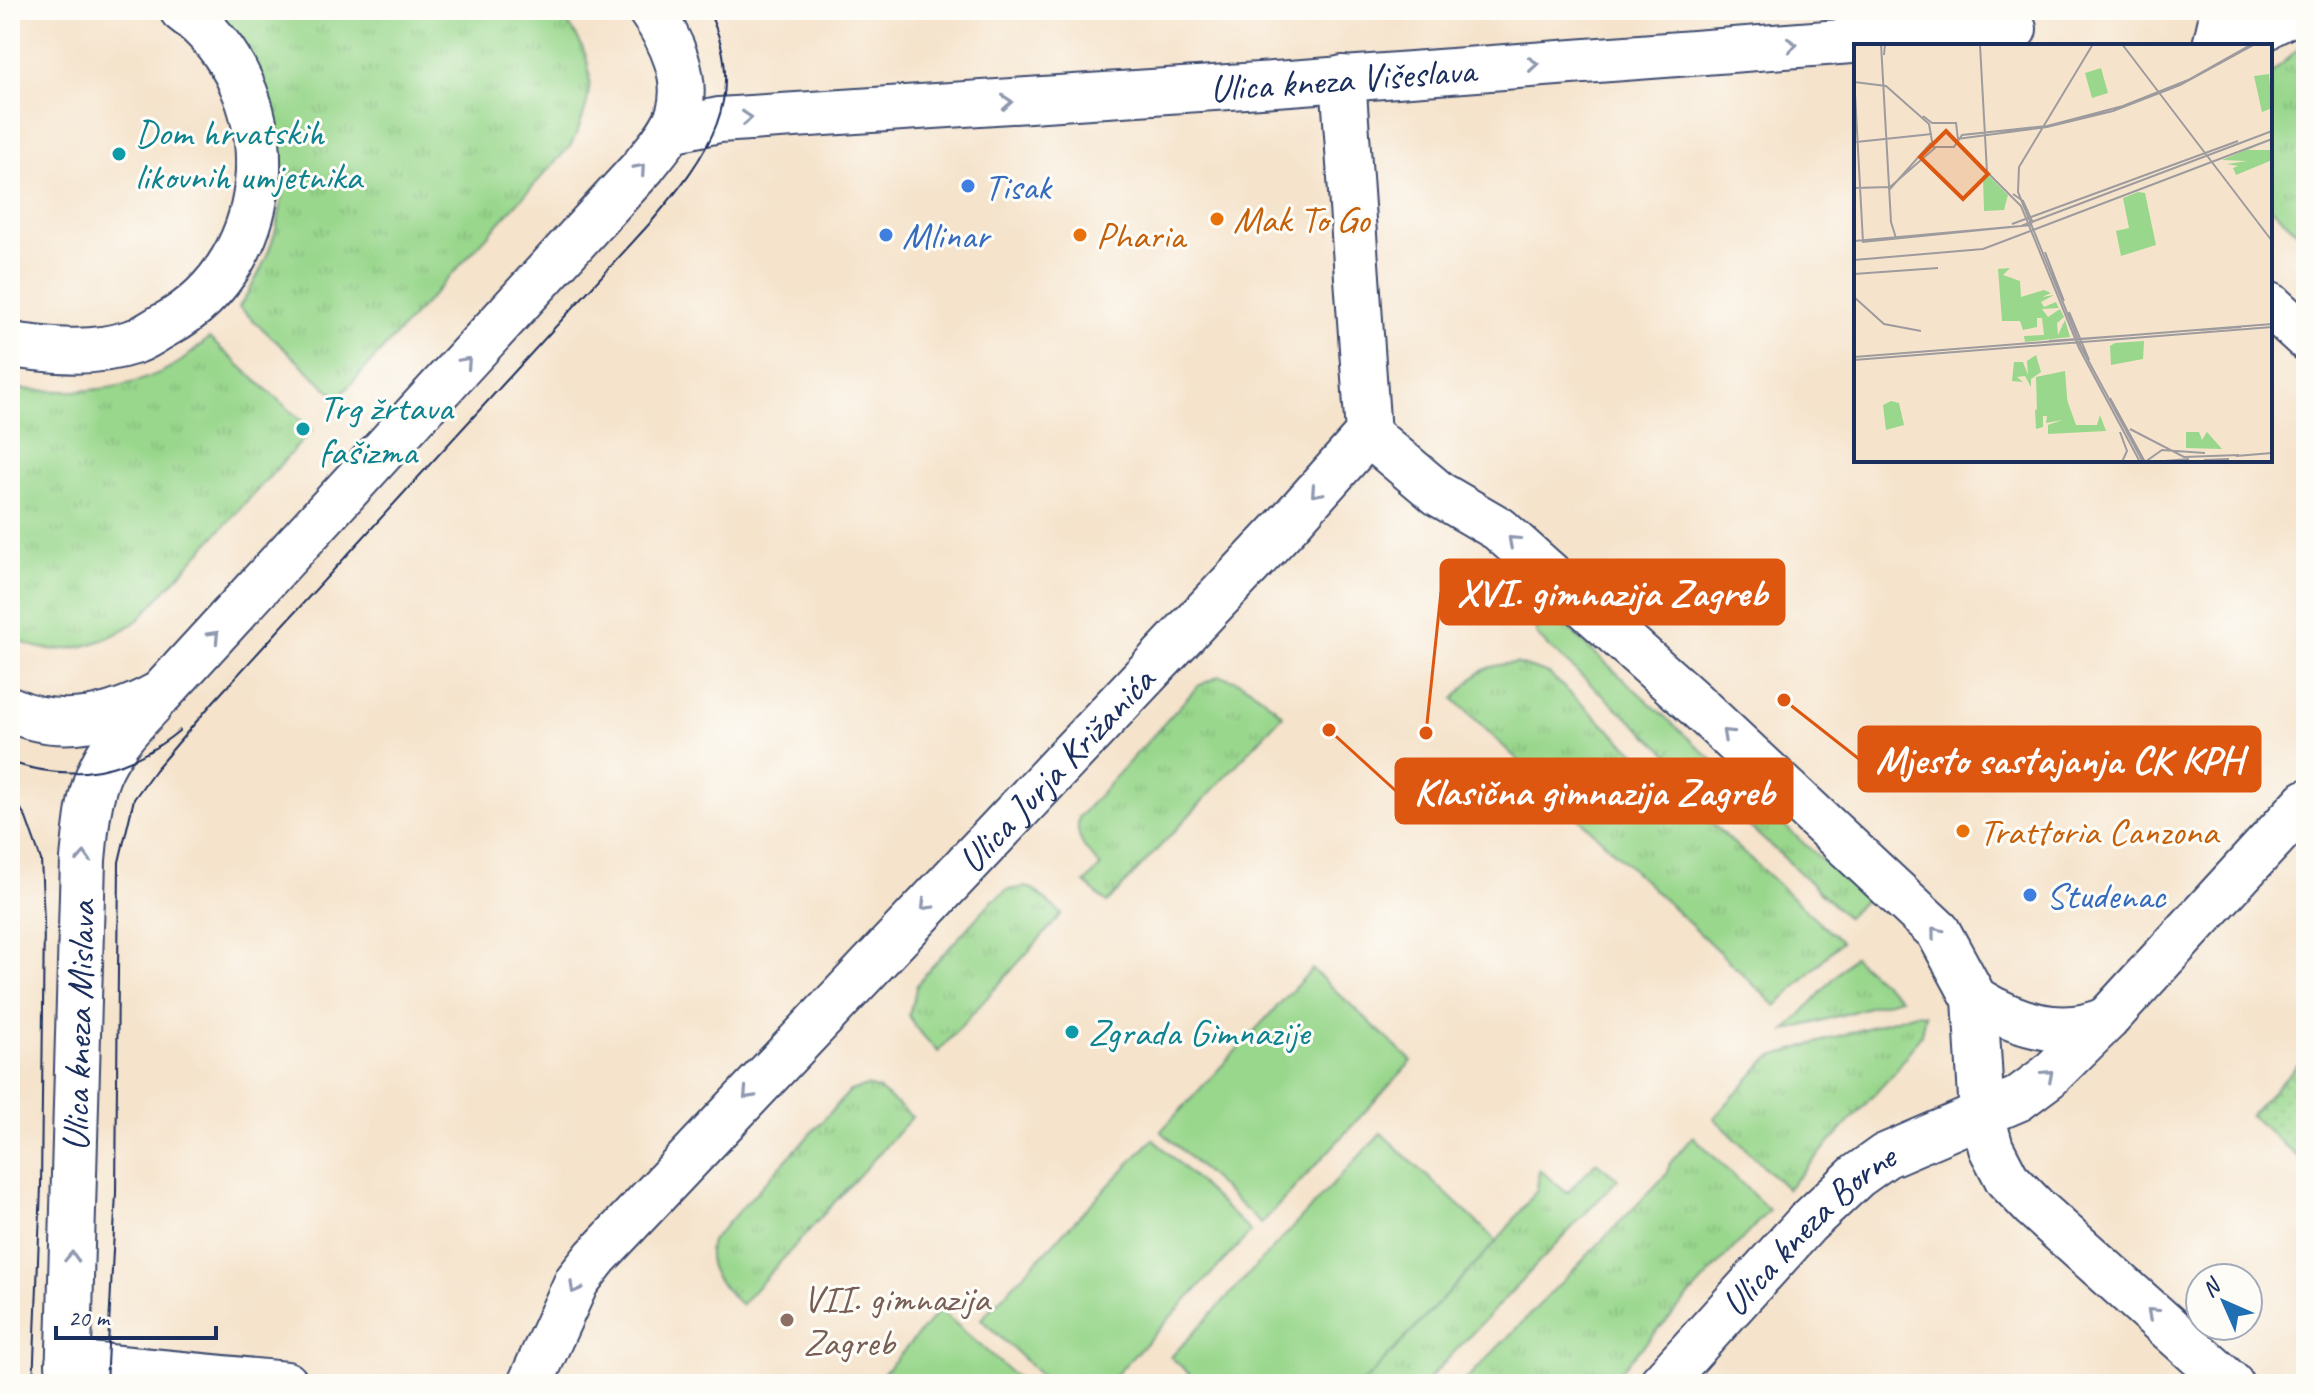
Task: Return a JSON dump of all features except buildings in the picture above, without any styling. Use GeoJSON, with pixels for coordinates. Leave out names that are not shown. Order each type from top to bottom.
{"type":"FeatureCollection","features":[{"type":"Feature","properties":{"kind":"street"},"geometry":{"type":"LineString","coordinates":[[10,343],[77,353],[134,342],[185,314],[225,273],[251,222],[259,175],[257,128],[243,83],[218,44],[182,10]]}},
{"type":"Feature","properties":{"kind":"street"},"geometry":{"type":"LineString","coordinates":[[10,709],[25,716],[55,722],[84,721],[107,718],[132,709],[161,693],[621,192],[671,130],[682,99],[669,40],[650,10]]}},
{"type":"Feature","properties":{"kind":"street"},"geometry":{"type":"LineString","coordinates":[[2215,44],[2220,10]]}},
{"type":"Feature","properties":{"kind":"street"},"geometry":{"type":"LineString","coordinates":[[2243,44],[2270,24],[2298,10]]}},
{"type":"Feature","properties":{"kind":"street","name":"Ulica kneza Višeslava"},"geometry":{"type":"LineString","coordinates":[[671,130],[719,120],[1275,84],[2016,28]]}},
{"type":"Feature","properties":{"kind":"street"},"geometry":{"type":"LineString","coordinates":[[1343,78],[1368,434],[1439,494],[1499,529],[1730,736],[1938,931],[1975,999],[1982,1115],[1991,1148],[2007,1179],[2034,1207],[2231,1384]]}},
{"type":"Feature","properties":{"kind":"street"},"geometry":{"type":"LineString","coordinates":[[2272,307],[2306,338]]}},
{"type":"Feature","properties":{"kind":"street","name":"Ulica Jurja Križanića"},"geometry":{"type":"LineString","coordinates":[[530,1384],[577,1281],[606,1246],[1288,524],[1368,434]]}},
{"type":"Feature","properties":{"kind":"street","name":"Ulica kneza Mislava"},"geometry":{"type":"LineString","coordinates":[[68,1374],[86,826],[98,773],[107,753],[161,693]]}},
{"type":"Feature","properties":{"kind":"street","name":"Ulica kneza Borne"},"geometry":{"type":"LineString","coordinates":[[1661,1384],[1807,1223],[1857,1176],[1885,1156],[1982,1115],[2033,1089],[2107,1019],[2306,802]]}},
{"type":"Feature","properties":{"kind":"street"},"geometry":{"type":"LineString","coordinates":[[1975,999],[1999,1014],[2059,1030],[2092,1026],[2107,1019]]}},
{"type":"Feature","properties":{"kind":"street"},"geometry":{"type":"LineString","coordinates":[[68,1374],[286,1384]]}},
{"type":"Feature","properties":{"kind":"green space"},"geometry":{"type":"Polygon","coordinates":[[[230,10],[556,10],[580,42],[586,58],[589,91],[580,126],[571,145],[338,398],[239,307],[265,261],[273,238],[282,193],[282,168],[273,116],[263,83],[245,49],[222,19],[230,10]]]}},
{"type":"Feature","properties":{"kind":"green space"},"geometry":{"type":"Polygon","coordinates":[[[2306,47],[2306,240],[2272,209],[2272,73],[2299,48],[2306,47]]]}},
{"type":"Feature","properties":{"kind":"green space"},"geometry":{"type":"Polygon","coordinates":[[[209,338],[312,430],[139,619],[126,628],[94,643],[59,649],[41,648],[10,634],[10,388],[76,391],[119,386],[160,373],[180,362],[209,338]]]}},
{"type":"Feature","properties":{"kind":"green space"},"geometry":{"type":"Polygon","coordinates":[[[1541,604],[1865,899],[1847,918],[1539,638],[1534,625],[1541,604]]]}},
{"type":"Feature","properties":{"kind":"green space"},"geometry":{"type":"Polygon","coordinates":[[[1516,663],[1549,674],[1841,942],[1776,1006],[1454,699],[1480,672],[1494,666],[1516,663]]]}},
{"type":"Feature","properties":{"kind":"green space"},"geometry":{"type":"Polygon","coordinates":[[[1219,676],[1246,686],[1283,715],[1107,903],[1085,883],[1101,866],[1080,838],[1079,817],[1198,686],[1219,676]]]}},
{"type":"Feature","properties":{"kind":"green space"},"geometry":{"type":"Polygon","coordinates":[[[1033,889],[1062,914],[938,1052],[915,1027],[909,1015],[917,985],[991,902],[1007,890],[1033,889]]]}},
{"type":"Feature","properties":{"kind":"green space"},"geometry":{"type":"Polygon","coordinates":[[[1853,957],[1900,998],[1786,1031],[1853,957]]]}},
{"type":"Feature","properties":{"kind":"green space"},"geometry":{"type":"Polygon","coordinates":[[[1312,969],[1412,1061],[1261,1224],[1161,1131],[1312,969]]]}},
{"type":"Feature","properties":{"kind":"green space"},"geometry":{"type":"Polygon","coordinates":[[[1916,1013],[1925,1014],[1921,1034],[1895,1072],[1787,1189],[1714,1118],[1763,1063],[1773,1056],[1916,1013]]]}},
{"type":"Feature","properties":{"kind":"green space"},"geometry":{"type":"Polygon","coordinates":[[[2306,1056],[2306,1155],[2301,1160],[2250,1115],[2306,1056]]]}},
{"type":"Feature","properties":{"kind":"green space"},"geometry":{"type":"Polygon","coordinates":[[[867,1086],[880,1090],[912,1117],[741,1305],[721,1284],[712,1269],[709,1260],[711,1241],[850,1091],[867,1086]]]}},
{"type":"Feature","properties":{"kind":"green space"},"geometry":{"type":"Polygon","coordinates":[[[1381,1133],[1497,1241],[1362,1384],[1200,1384],[1171,1357],[1381,1133]]]}},
{"type":"Feature","properties":{"kind":"green space"},"geometry":{"type":"Polygon","coordinates":[[[1693,1136],[1769,1210],[1608,1384],[1463,1383],[1666,1175],[1670,1163],[1693,1136]]]}},
{"type":"Feature","properties":{"kind":"green space"},"geometry":{"type":"Polygon","coordinates":[[[1153,1139],[1251,1232],[1107,1384],[1050,1384],[981,1319],[1153,1139]]]}},
{"type":"Feature","properties":{"kind":"green space"},"geometry":{"type":"Polygon","coordinates":[[[1596,1162],[1618,1179],[1424,1384],[1362,1384],[1497,1241],[1537,1190],[1539,1169],[1567,1193],[1596,1162]]]}},
{"type":"Feature","properties":{"kind":"green space"},"geometry":{"type":"Polygon","coordinates":[[[940,1310],[1024,1384],[874,1384],[940,1310]]]}},
{"type":"Feature","properties":{"kind":"tram line"},"geometry":{"type":"LineString","coordinates":[[106,1384],[116,1193],[119,862],[134,799],[214,701],[652,221],[690,173],[717,124],[724,98],[725,71],[720,41],[708,10]]}},
{"type":"Feature","properties":{"kind":"tram line"},"geometry":{"type":"LineString","coordinates":[[10,762],[56,772],[99,770],[140,756],[180,730]]}},
{"type":"Feature","properties":{"kind":"tram line"},"geometry":{"type":"LineString","coordinates":[[10,790],[26,818],[41,860],[44,920],[41,1186],[33,1384]]}},
{"type":"Feature","properties":{"kind":"place","name":"Dom hrvatskih likovnih umjetnika"},"geometry":{"type":"Point","coordinates":[119,154]}},
{"type":"Feature","properties":{"kind":"place","name":"Tisak"},"geometry":{"type":"Point","coordinates":[968,186]}},
{"type":"Feature","properties":{"kind":"place","name":"Mak To Go"},"geometry":{"type":"Point","coordinates":[1217,219]}},
{"type":"Feature","properties":{"kind":"place","name":"Mlinar"},"geometry":{"type":"Point","coordinates":[886,235]}},
{"type":"Feature","properties":{"kind":"place","name":"Pharia"},"geometry":{"type":"Point","coordinates":[1080,235]}},
{"type":"Feature","properties":{"kind":"place","name":"Trg žrtava fašizma"},"geometry":{"type":"Point","coordinates":[303,429]}},
{"type":"Feature","properties":{"kind":"place","name":"Mjesto sastajanja CK KPH"},"geometry":{"type":"Point","coordinates":[1784,700]}},
{"type":"Feature","properties":{"kind":"place","name":"Klasična gimnazija Zagreb"},"geometry":{"type":"Point","coordinates":[1329,730]}},
{"type":"Feature","properties":{"kind":"place","name":"XVI. gimnazija Zagreb"},"geometry":{"type":"Point","coordinates":[1426,733]}},
{"type":"Feature","properties":{"kind":"place","name":"Trattoria Canzona"},"geometry":{"type":"Point","coordinates":[1963,831]}},
{"type":"Feature","properties":{"kind":"place","name":"Studenac"},"geometry":{"type":"Point","coordinates":[2030,895]}},
{"type":"Feature","properties":{"kind":"place","name":"Zgrada Gimnazije"},"geometry":{"type":"Point","coordinates":[1072,1032]}},
{"type":"Feature","properties":{"kind":"place","name":"VII. gimnazija Zagreb"},"geometry":{"type":"Point","coordinates":[787,1320]}}]}
